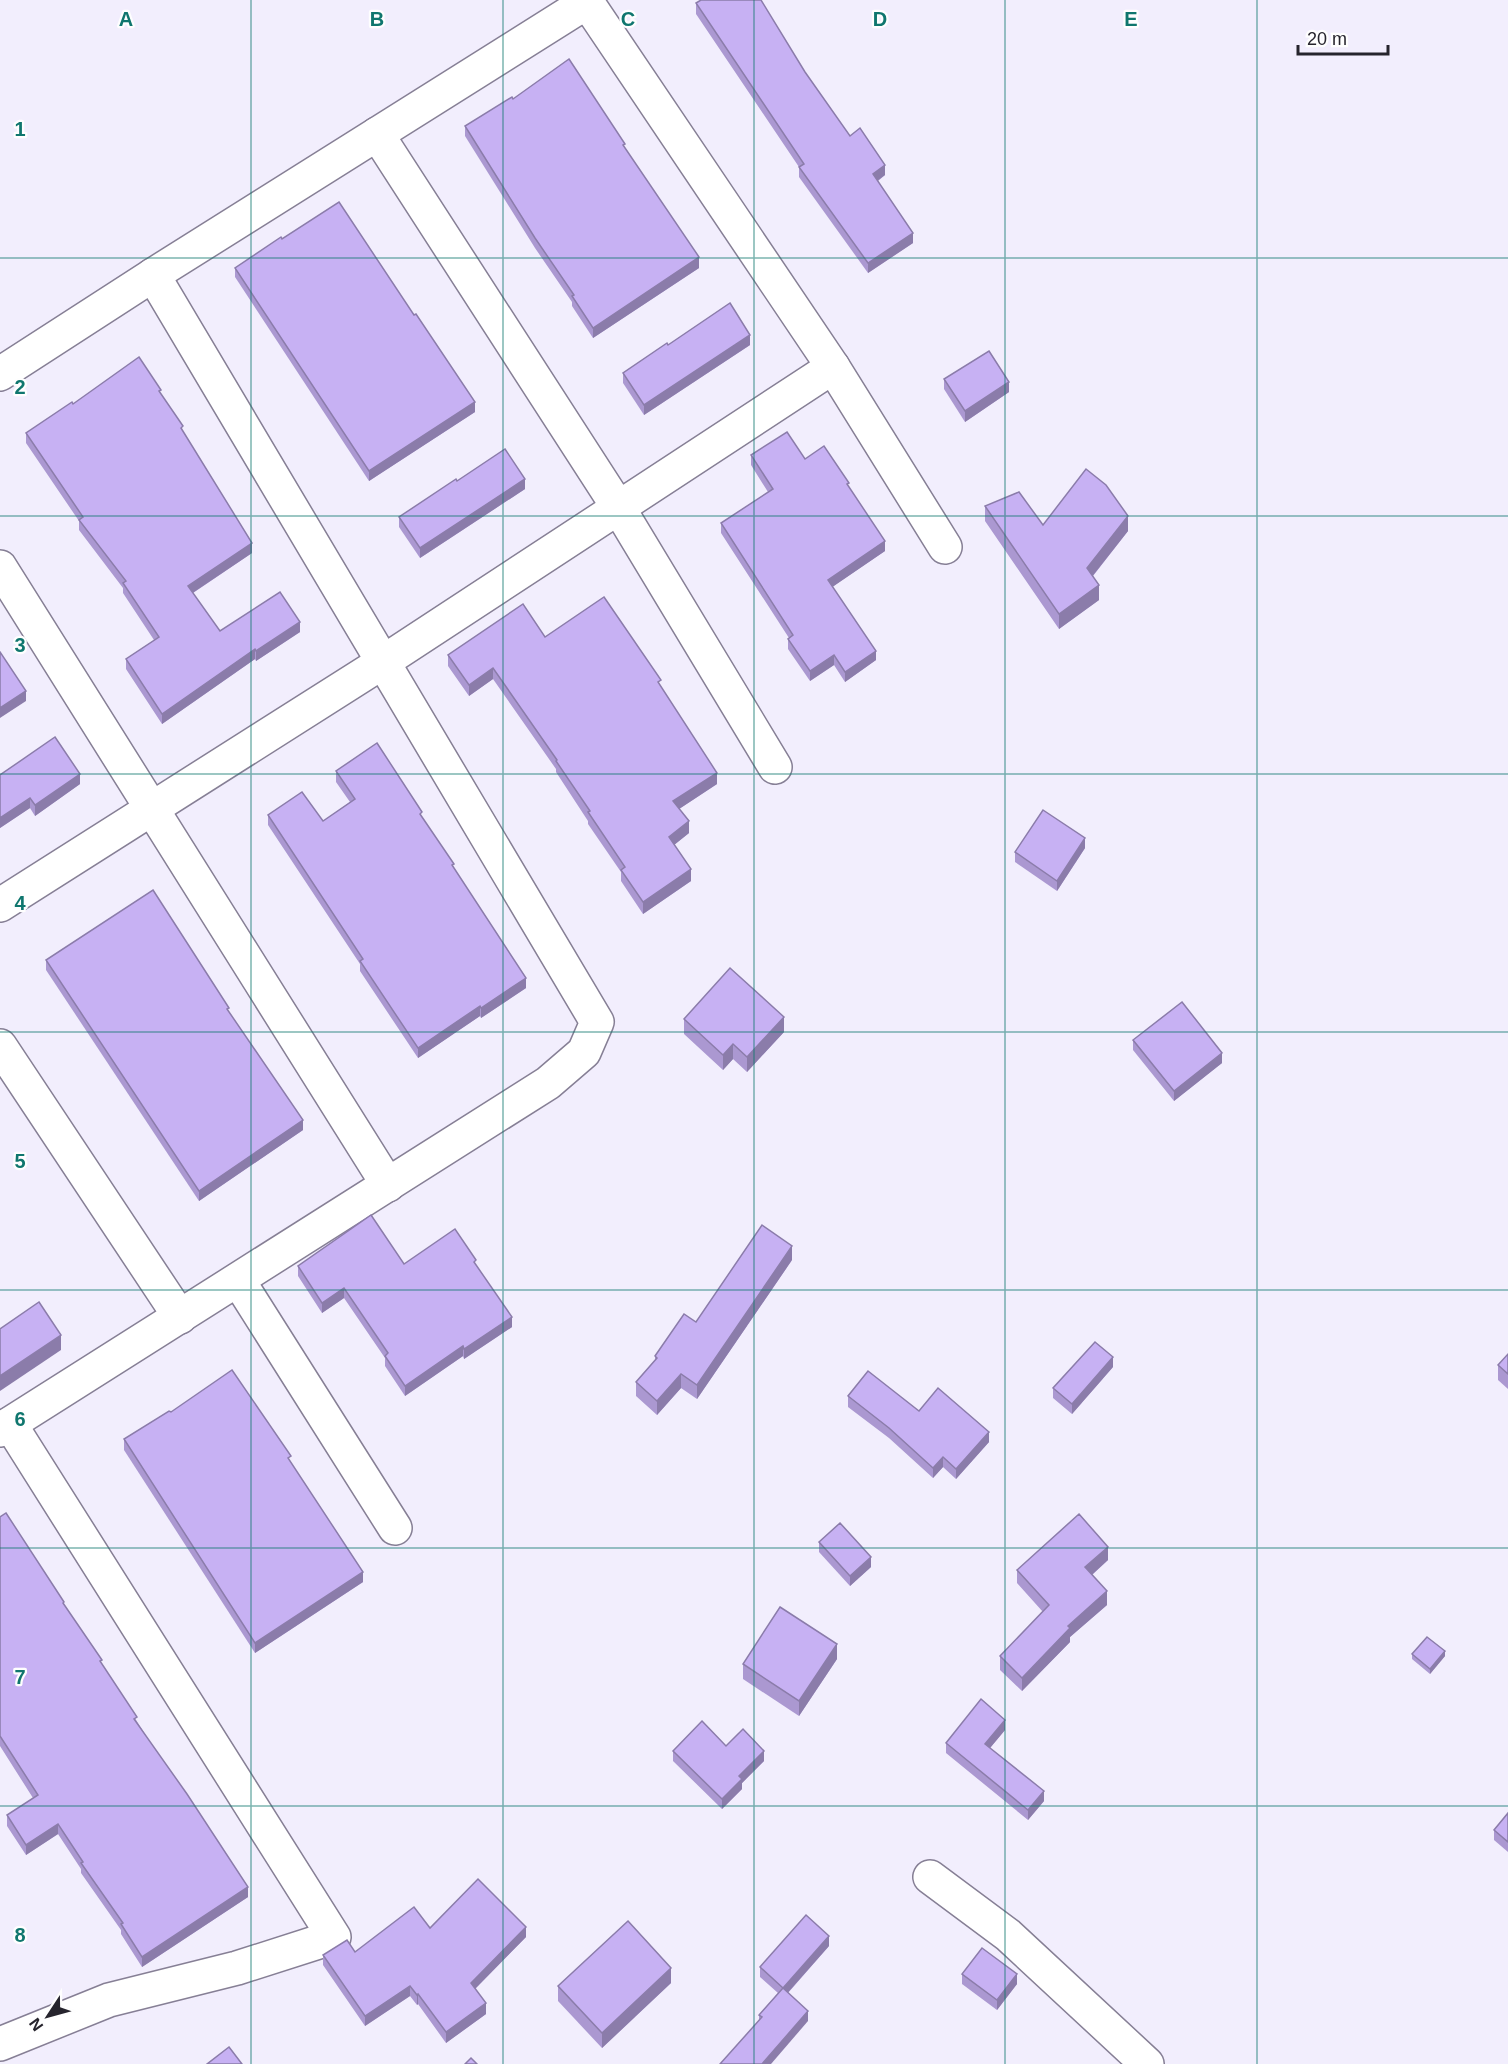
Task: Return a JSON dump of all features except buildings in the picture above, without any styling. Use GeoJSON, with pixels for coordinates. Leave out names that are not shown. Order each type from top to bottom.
{"type":"FeatureCollection","features":[{"type":"Feature","properties":{"kind":"street"},"geometry":{"type":"LineString","coordinates":[[0,374],[587,2],[834,367],[945,548]]}},
{"type":"Feature","properties":{"kind":"street"},"geometry":{"type":"LineString","coordinates":[[377,134],[618,507],[775,767]]}},
{"type":"Feature","properties":{"kind":"street"},"geometry":{"type":"LineString","coordinates":[[0,2044],[109,2000],[237,1968],[334,1937],[5,1427],[548,1083],[584,1052],[597,1022],[153,275]]}},
{"type":"Feature","properties":{"kind":"street"},"geometry":{"type":"LineString","coordinates":[[0,905],[383,662],[834,367]]}},
{"type":"Feature","properties":{"kind":"street"},"geometry":{"type":"LineString","coordinates":[[0,567],[388,1185]]}},
{"type":"Feature","properties":{"kind":"street"},"geometry":{"type":"LineString","coordinates":[[0,1046],[180,1317]]}},
{"type":"Feature","properties":{"kind":"street"},"geometry":{"type":"LineString","coordinates":[[238,1280],[395,1528]]}},
{"type":"Feature","properties":{"kind":"street"},"geometry":{"type":"LineString","coordinates":[[930,1877],[1008,1935],[1147,2064]]}}]}
